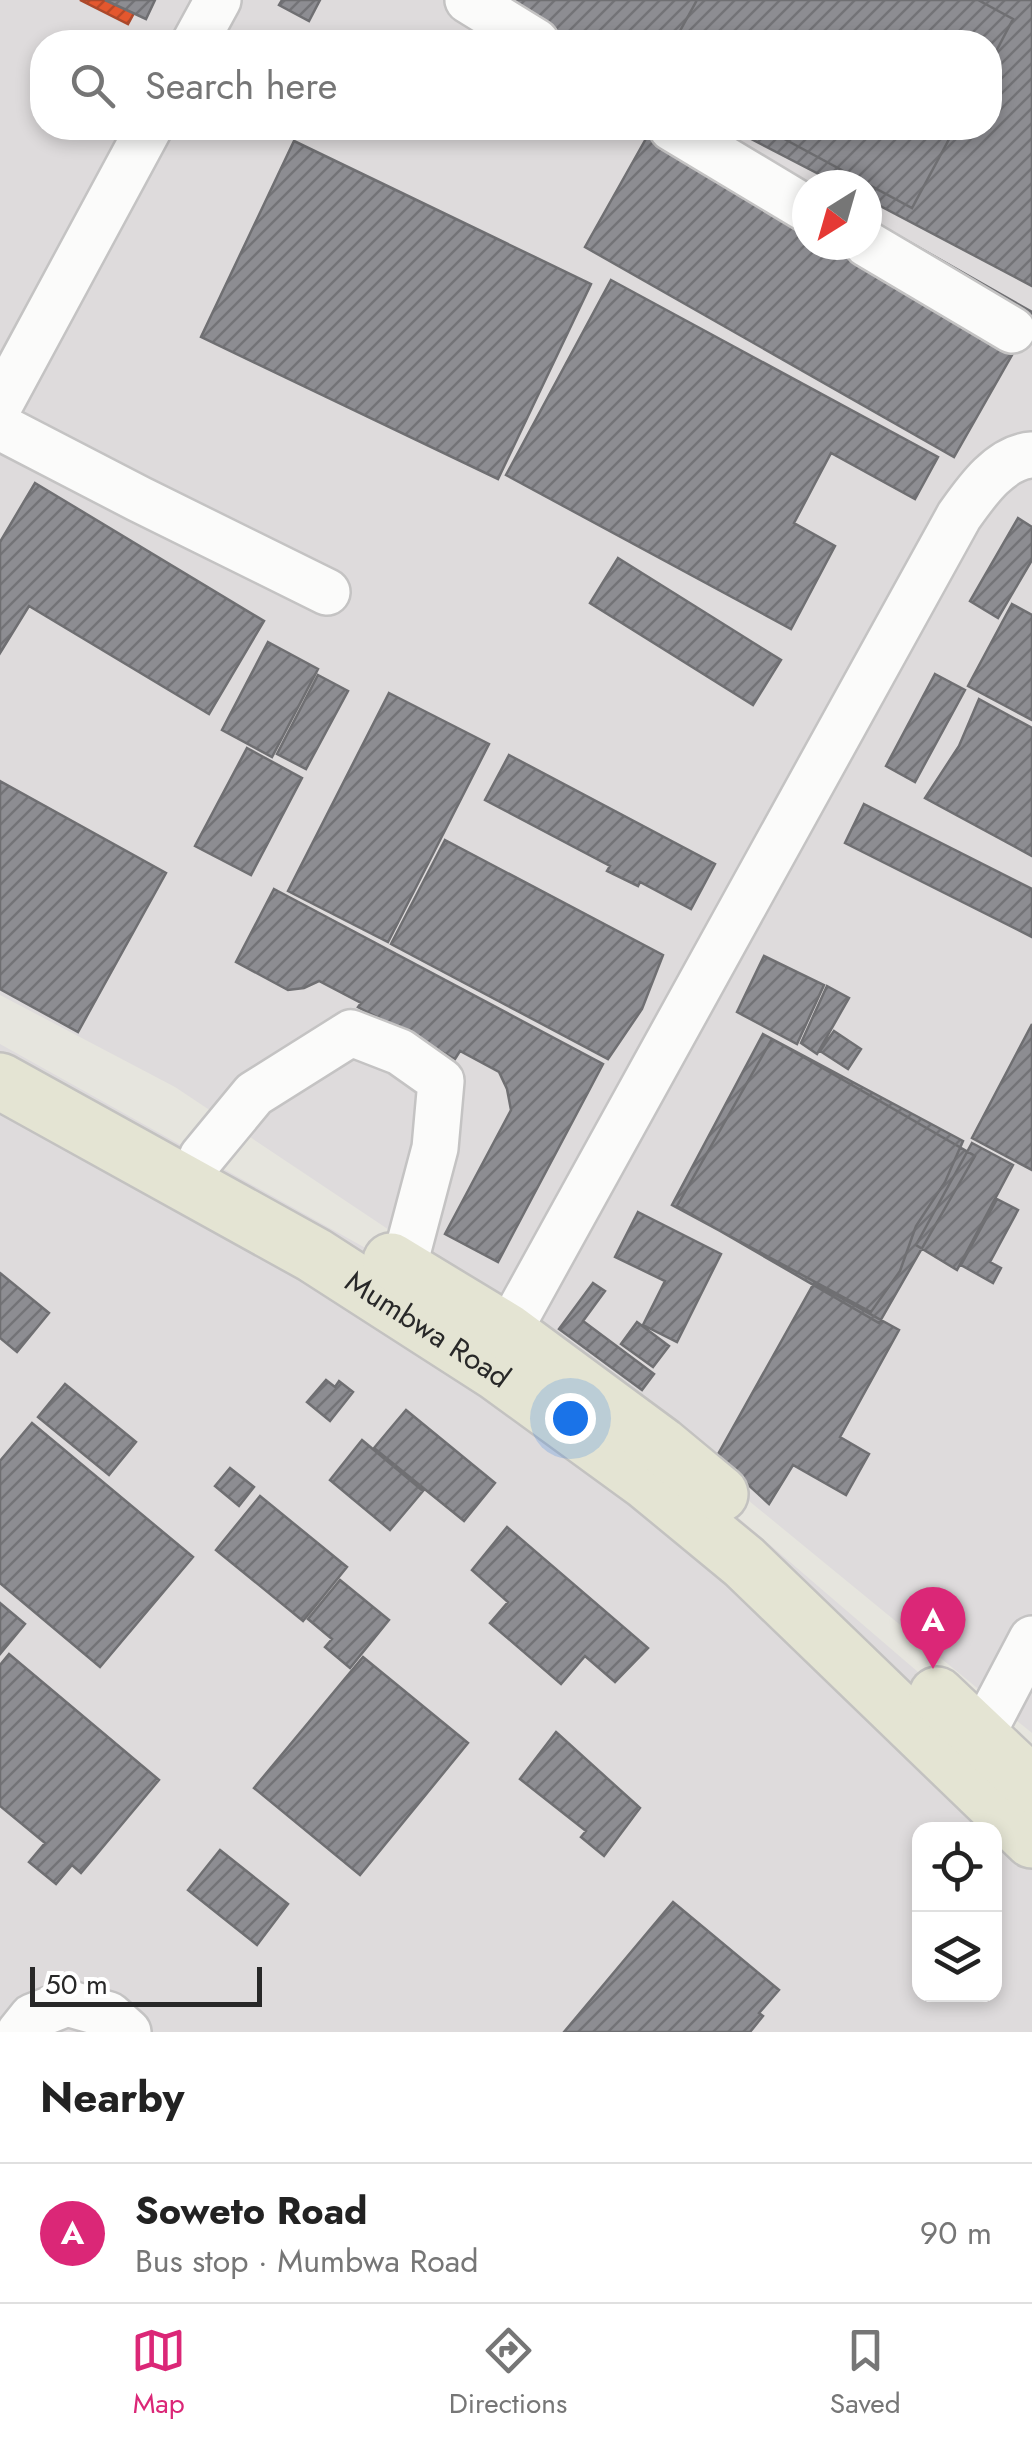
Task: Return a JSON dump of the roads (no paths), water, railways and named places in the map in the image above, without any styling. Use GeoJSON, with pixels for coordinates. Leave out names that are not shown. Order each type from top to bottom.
{"type":"FeatureCollection","features":[{"type":"Feature","properties":{"kind":"main road","name":"Mumbwa Road"},"geometry":{"type":"LineString","coordinates":[[0,1043],[202,1156],[324,1238],[496,1372],[647,1482],[970,1753],[1032,1785]]}},
{"type":"Feature","properties":{"kind":"main road","name":"Mumbwa Road"},"geometry":{"type":"LineString","coordinates":[[0,1081],[324,1238],[403,1269],[508,1332],[661,1445],[766,1532],[970,1753],[1032,1840]]}},
{"type":"Feature","properties":{"kind":"street"},"geometry":{"type":"LineString","coordinates":[[202,30],[218,0]]}},
{"type":"Feature","properties":{"kind":"street"},"geometry":{"type":"LineString","coordinates":[[468,0],[517,30]]}},
{"type":"Feature","properties":{"kind":"street"},"geometry":{"type":"LineString","coordinates":[[0,404],[143,140]]}},
{"type":"Feature","properties":{"kind":"street"},"geometry":{"type":"LineString","coordinates":[[692,140],[792,200]]}},
{"type":"Feature","properties":{"kind":"street"},"geometry":{"type":"LineString","coordinates":[[882,253],[1012,330]]}},
{"type":"Feature","properties":{"kind":"street"},"geometry":{"type":"LineString","coordinates":[[0,427],[327,592]]}},
{"type":"Feature","properties":{"kind":"street"},"geometry":{"type":"LineString","coordinates":[[508,1332],[959,516],[984,482],[1021,456],[1032,456]]}},
{"type":"Feature","properties":{"kind":"street"},"geometry":{"type":"LineString","coordinates":[[202,1156],[254,1094],[350,1033],[400,1052],[442,1081],[435,1148],[403,1269]]}},
{"type":"Feature","properties":{"kind":"street"},"geometry":{"type":"LineString","coordinates":[[970,1753],[1032,1639]]}},
{"type":"Feature","properties":{"kind":"street"},"geometry":{"type":"LineString","coordinates":[[20,2032],[32,2017],[67,2003],[109,2015],[128,2032]]}},
{"type":"Feature","properties":{"kind":"place","name":"Soweto Road"},"geometry":{"type":"Point","coordinates":[933,1669]}}]}
